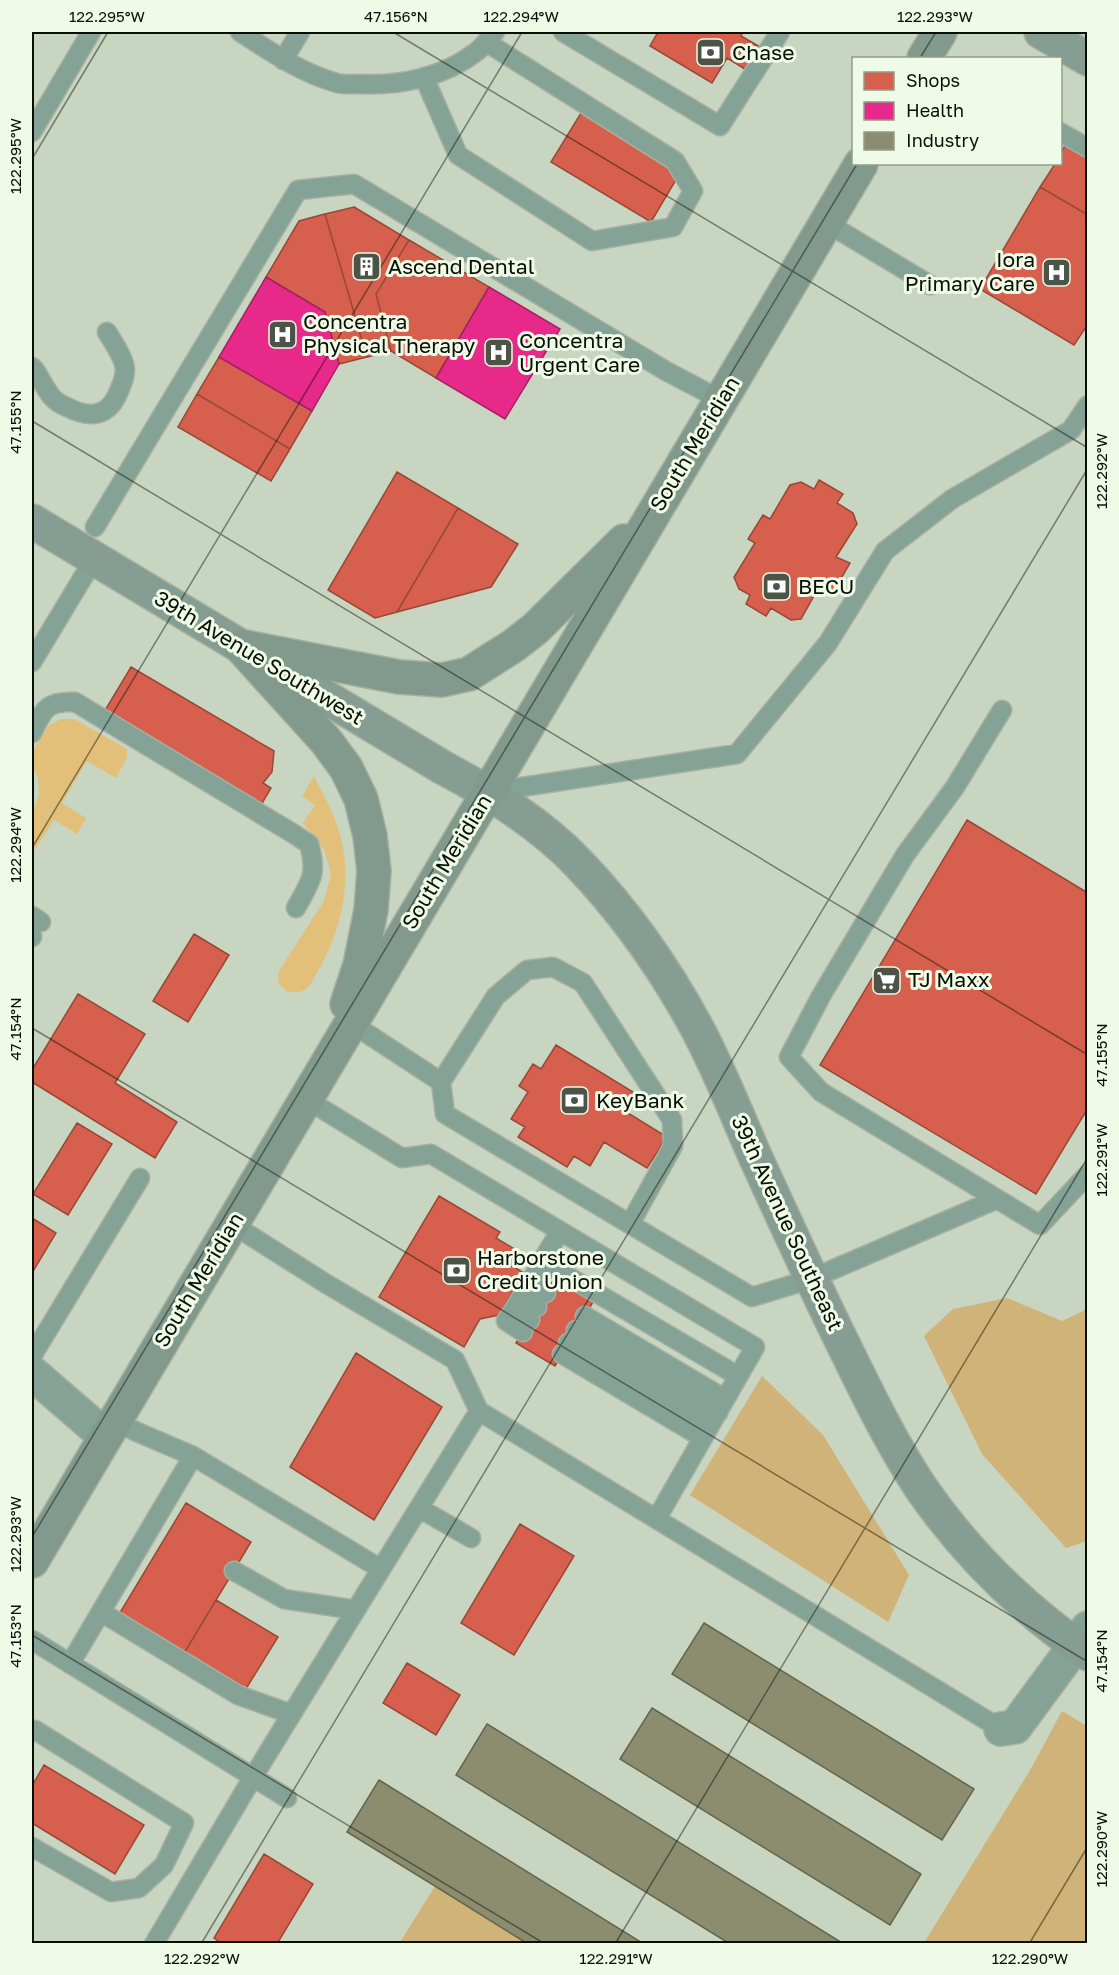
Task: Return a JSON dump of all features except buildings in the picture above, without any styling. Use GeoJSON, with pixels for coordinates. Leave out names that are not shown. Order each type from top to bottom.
{"type":"FeatureCollection","features":[{"type":"Feature","properties":{"kind":"main road"},"geometry":{"type":"LineString","coordinates":[[925,57],[940,32]]}},
{"type":"Feature","properties":{"kind":"main road"},"geometry":{"type":"LineString","coordinates":[[1041,32],[1088,59]]}},
{"type":"Feature","properties":{"kind":"main road","name":"South Meridian"},"geometry":{"type":"LineString","coordinates":[[32,1561],[860,165]]}},
{"type":"Feature","properties":{"kind":"main road"},"geometry":{"type":"LineString","coordinates":[[240,646],[399,677],[442,680],[469,674],[535,629],[657,508]]}},
{"type":"Feature","properties":{"kind":"main road","name":"39th Avenue Southwest"},"geometry":{"type":"LineString","coordinates":[[32,521],[442,767],[489,792]]}},
{"type":"Feature","properties":{"kind":"main road"},"geometry":{"type":"LineString","coordinates":[[240,646],[326,741],[346,768],[361,799],[370,836],[374,871],[371,910],[360,965],[327,1065]]}},
{"type":"Feature","properties":{"kind":"main road","name":"39th Avenue Southeast"},"geometry":{"type":"LineString","coordinates":[[489,792],[540,828],[577,862],[631,925],[655,959],[698,1030],[811,1279],[892,1441],[922,1488],[956,1533],[993,1575],[1033,1613],[1083,1642]]}},
{"type":"Feature","properties":{"kind":"street"},"geometry":{"type":"LineString","coordinates":[[33,1374],[110,1429]]}},
{"type":"Feature","properties":{"kind":"street"},"geometry":{"type":"LineString","coordinates":[[1001,1729],[1015,1727],[1083,1642]]}},
{"type":"Feature","properties":{"kind":"lane"},"geometry":{"type":"LineString","coordinates":[[32,132],[91,32]]}},
{"type":"Feature","properties":{"kind":"lane"},"geometry":{"type":"LineString","coordinates":[[240,32],[283,60],[313,75],[340,83],[384,85],[424,77],[450,68],[478,51],[490,37],[675,161],[693,191],[673,226],[592,241],[458,155],[424,77]]}},
{"type":"Feature","properties":{"kind":"lane"},"geometry":{"type":"LineString","coordinates":[[283,60],[300,32]]}},
{"type":"Feature","properties":{"kind":"lane"},"geometry":{"type":"LineString","coordinates":[[563,32],[720,126],[780,32]]}},
{"type":"Feature","properties":{"kind":"lane"},"geometry":{"type":"LineString","coordinates":[[1062,133],[1088,148]]}},
{"type":"Feature","properties":{"kind":"lane"},"geometry":{"type":"LineString","coordinates":[[95,527],[298,190],[354,184],[666,371],[721,400]]}},
{"type":"Feature","properties":{"kind":"lane"},"geometry":{"type":"LineString","coordinates":[[826,222],[930,285]]}},
{"type":"Feature","properties":{"kind":"lane"},"geometry":{"type":"LineString","coordinates":[[32,368],[53,398],[61,404],[78,413],[91,415],[105,411],[114,404],[124,376],[125,365],[107,332]]}},
{"type":"Feature","properties":{"kind":"lane"},"geometry":{"type":"LineString","coordinates":[[489,792],[737,754],[828,642],[885,551],[952,499],[1071,430],[1088,405]]}},
{"type":"Feature","properties":{"kind":"lane"},"geometry":{"type":"LineString","coordinates":[[32,662],[94,559]]}},
{"type":"Feature","properties":{"kind":"lane"},"geometry":{"type":"LineString","coordinates":[[32,733],[45,708],[58,701],[75,702],[294,834],[309,844],[313,858],[313,878],[296,908]]}},
{"type":"Feature","properties":{"kind":"lane"},"geometry":{"type":"LineString","coordinates":[[1002,710],[955,787],[905,855],[821,996],[789,1057],[821,1092],[1040,1225],[1088,1174]]}},
{"type":"Feature","properties":{"kind":"lane"},"geometry":{"type":"LineString","coordinates":[[630,1224],[673,1146],[672,1120],[583,983],[553,967],[527,970],[496,996],[441,1082],[445,1114],[752,1297],[811,1279],[997,1199]]}},
{"type":"Feature","properties":{"kind":"lane"},"geometry":{"type":"LineString","coordinates":[[351,1023],[441,1082]]}},
{"type":"Feature","properties":{"kind":"lane"},"geometry":{"type":"LineString","coordinates":[[306,1099],[402,1158],[431,1154],[754,1347],[657,1518]]}},
{"type":"Feature","properties":{"kind":"lane"},"geometry":{"type":"LineString","coordinates":[[33,1374],[140,1178]]}},
{"type":"Feature","properties":{"kind":"lane"},"geometry":{"type":"LineString","coordinates":[[232,1224],[325,1283],[456,1360],[479,1411],[1001,1729]]}},
{"type":"Feature","properties":{"kind":"lane"},"geometry":{"type":"LineString","coordinates":[[521,1298],[534,1313],[506,1321],[560,1231]]}},
{"type":"Feature","properties":{"kind":"lane"},"geometry":{"type":"LineString","coordinates":[[542,1261],[738,1376]]}},
{"type":"Feature","properties":{"kind":"lane"},"geometry":{"type":"LineString","coordinates":[[714,1419],[573,1336],[714,1419]]}},
{"type":"Feature","properties":{"kind":"lane"},"geometry":{"type":"LineString","coordinates":[[154,1944],[252,1777],[479,1411]]}},
{"type":"Feature","properties":{"kind":"lane"},"geometry":{"type":"LineString","coordinates":[[110,1429],[193,1456],[381,1569]]}},
{"type":"Feature","properties":{"kind":"lane"},"geometry":{"type":"LineString","coordinates":[[70,1664],[193,1456]]}},
{"type":"Feature","properties":{"kind":"lane"},"geometry":{"type":"LineString","coordinates":[[419,1508],[471,1538]]}},
{"type":"Feature","properties":{"kind":"lane"},"geometry":{"type":"LineString","coordinates":[[234,1571],[284,1599],[356,1610]]}},
{"type":"Feature","properties":{"kind":"lane"},"geometry":{"type":"LineString","coordinates":[[101,1612],[238,1695],[291,1714]]}},
{"type":"Feature","properties":{"kind":"lane"},"geometry":{"type":"LineString","coordinates":[[32,1640],[287,1798]]}},
{"type":"Feature","properties":{"kind":"lane"},"geometry":{"type":"LineString","coordinates":[[32,1846],[111,1892],[139,1888],[164,1865],[184,1823],[35,1730]]}},
{"type":"Feature","properties":{"kind":"shaded area"},"geometry":{"type":"Polygon","coordinates":[[[61,719],[74,719],[127,749],[127,758],[116,778],[87,761],[62,803],[86,818],[77,834],[54,820],[32,854],[32,815],[39,794],[38,778],[32,767],[32,752],[48,726],[61,719]]]}},
{"type":"Feature","properties":{"kind":"shaded area"},"geometry":{"type":"Polygon","coordinates":[[[314,776],[330,808],[342,843],[345,876],[342,910],[332,942],[312,982],[303,991],[287,992],[278,982],[279,971],[324,901],[331,874],[324,849],[303,823],[315,805],[302,796],[314,776]]]}},
{"type":"Feature","properties":{"kind":"shaded area"},"geometry":{"type":"Polygon","coordinates":[[[1007,1298],[1062,1321],[1087,1309],[1087,1541],[1066,1548],[982,1454],[924,1336],[953,1309],[1007,1298]]]}},
{"type":"Feature","properties":{"kind":"shaded area"},"geometry":{"type":"Polygon","coordinates":[[[762,1376],[823,1435],[909,1575],[888,1622],[690,1495],[762,1376]]]}},
{"type":"Feature","properties":{"kind":"shaded area"},"geometry":{"type":"Polygon","coordinates":[[[1062,1711],[1087,1726],[1087,1943],[924,1943],[1032,1767],[1062,1711]]]}},
{"type":"Feature","properties":{"kind":"shaded area"},"geometry":{"type":"Polygon","coordinates":[[[435,1886],[529,1943],[399,1944],[435,1886]]]}},
{"type":"Feature","properties":{"kind":"place","name":"Chase"},"geometry":{"type":"Point","coordinates":[711,53]}},
{"type":"Feature","properties":{"kind":"place","name":"Ascend Dental"},"geometry":{"type":"Point","coordinates":[367,267]}},
{"type":"Feature","properties":{"kind":"place","name":"Iora Primary Care"},"geometry":{"type":"Point","coordinates":[1056,272]}},
{"type":"Feature","properties":{"kind":"place","name":"Concentra Physical Therapy"},"geometry":{"type":"Point","coordinates":[282,334]}},
{"type":"Feature","properties":{"kind":"place","name":"Concentra Urgent Care"},"geometry":{"type":"Point","coordinates":[498,353]}},
{"type":"Feature","properties":{"kind":"place","name":"BECU"},"geometry":{"type":"Point","coordinates":[777,587]}},
{"type":"Feature","properties":{"kind":"place","name":"TJ Maxx"},"geometry":{"type":"Point","coordinates":[887,980]}},
{"type":"Feature","properties":{"kind":"place","name":"KeyBank"},"geometry":{"type":"Point","coordinates":[575,1101]}},
{"type":"Feature","properties":{"kind":"place","name":"Harborstone Credit Union"},"geometry":{"type":"Point","coordinates":[456,1270]}}]}
